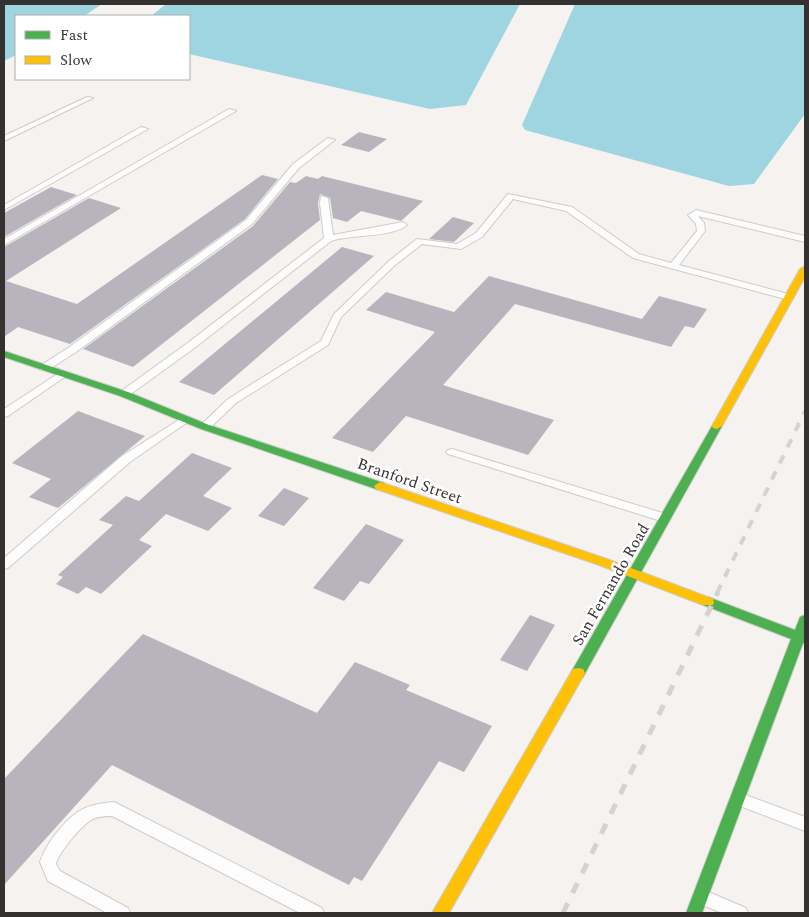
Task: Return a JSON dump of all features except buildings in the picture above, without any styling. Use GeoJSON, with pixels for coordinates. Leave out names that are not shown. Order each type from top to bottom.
{"type":"FeatureCollection","features":[{"type":"Feature","properties":{"kind":"main road","name":"San Fernando Road"},"geometry":{"type":"LineString","coordinates":[[440,913],[634,575],[652,547],[665,518],[805,269]]}},
{"type":"Feature","properties":{"kind":"main road","name":"Branford Street"},"geometry":{"type":"LineString","coordinates":[[4,354],[124,394],[205,427],[603,562],[802,638]]}},
{"type":"Feature","properties":{"kind":"main road"},"geometry":{"type":"LineString","coordinates":[[694,913],[802,638],[805,620]]}},
{"type":"Feature","properties":{"kind":"lane"},"geometry":{"type":"LineString","coordinates":[[4,139],[89,98]]}},
{"type":"Feature","properties":{"kind":"lane"},"geometry":{"type":"LineString","coordinates":[[4,242],[232,111]]}},
{"type":"Feature","properties":{"kind":"lane"},"geometry":{"type":"LineString","coordinates":[[4,208],[144,129]]}},
{"type":"Feature","properties":{"kind":"lane"},"geometry":{"type":"LineString","coordinates":[[44,368],[249,222],[296,166],[330,140]]}},
{"type":"Feature","properties":{"kind":"lane"},"geometry":{"type":"LineString","coordinates":[[205,427],[232,401],[325,343],[337,316],[392,263],[420,240],[458,247],[479,235],[511,196],[569,209],[636,256],[790,297]]}},
{"type":"Feature","properties":{"kind":"lane"},"geometry":{"type":"LineString","coordinates":[[324,198],[324,208],[329,229],[328,239]]}},
{"type":"Feature","properties":{"kind":"lane"},"geometry":{"type":"LineString","coordinates":[[673,266],[701,231],[700,223],[692,214],[696,213],[805,239]]}},
{"type":"Feature","properties":{"kind":"lane"},"geometry":{"type":"LineString","coordinates":[[124,394],[186,349],[328,239],[338,235],[378,231],[403,225]]}},
{"type":"Feature","properties":{"kind":"lane"},"geometry":{"type":"LineString","coordinates":[[4,414],[62,374]]}},
{"type":"Feature","properties":{"kind":"lane"},"geometry":{"type":"LineString","coordinates":[[4,565],[126,459],[185,419]]}},
{"type":"Feature","properties":{"kind":"lane"},"geometry":{"type":"LineString","coordinates":[[452,452],[665,518]]}},
{"type":"Feature","properties":{"kind":"lane"},"geometry":{"type":"LineString","coordinates":[[738,798],[805,824]]}},
{"type":"Feature","properties":{"kind":"lane"},"geometry":{"type":"LineString","coordinates":[[122,913],[54,876],[49,868],[48,861],[51,853],[84,816],[103,809],[114,809],[316,913]]}},
{"type":"Feature","properties":{"kind":"lane"},"geometry":{"type":"LineString","coordinates":[[701,896],[740,913]]}},
{"type":"Feature","properties":{"kind":"water"},"geometry":{"type":"Polygon","coordinates":[[[4,4],[102,4],[86,15],[15,15],[15,56],[4,61],[4,4]]]}},
{"type":"Feature","properties":{"kind":"water"},"geometry":{"type":"Polygon","coordinates":[[[166,4],[520,4],[466,105],[430,109],[190,54],[190,15],[152,15],[166,4]]]}},
{"type":"Feature","properties":{"kind":"water"},"geometry":{"type":"Polygon","coordinates":[[[575,4],[805,4],[805,114],[754,184],[729,186],[525,130],[522,125],[575,4]]]}},
{"type":"Feature","properties":{"kind":"railway"},"geometry":{"type":"LineString","coordinates":[[717,593],[805,411]]}},
{"type":"Feature","properties":{"kind":"railway"},"geometry":{"type":"LineString","coordinates":[[563,913],[718,592]]}},
{"type":"Feature","properties":{"kind":"traffic: fast"},"geometry":{"type":"LineString","coordinates":[[4,354],[124,394],[205,427],[380,486]]}},
{"type":"Feature","properties":{"kind":"traffic: fast"},"geometry":{"type":"LineString","coordinates":[[578,673],[717,426]]}},
{"type":"Feature","properties":{"kind":"traffic: fast"},"geometry":{"type":"LineString","coordinates":[[708,602],[805,639]]}},
{"type":"Feature","properties":{"kind":"traffic: fast"},"geometry":{"type":"LineString","coordinates":[[694,913],[805,620]]}},
{"type":"Feature","properties":{"kind":"traffic: slow"},"geometry":{"type":"LineString","coordinates":[[717,426],[805,269]]}},
{"type":"Feature","properties":{"kind":"traffic: slow"},"geometry":{"type":"LineString","coordinates":[[380,486],[603,562],[708,602]]}},
{"type":"Feature","properties":{"kind":"traffic: slow"},"geometry":{"type":"LineString","coordinates":[[440,913],[578,673]]}}]}
